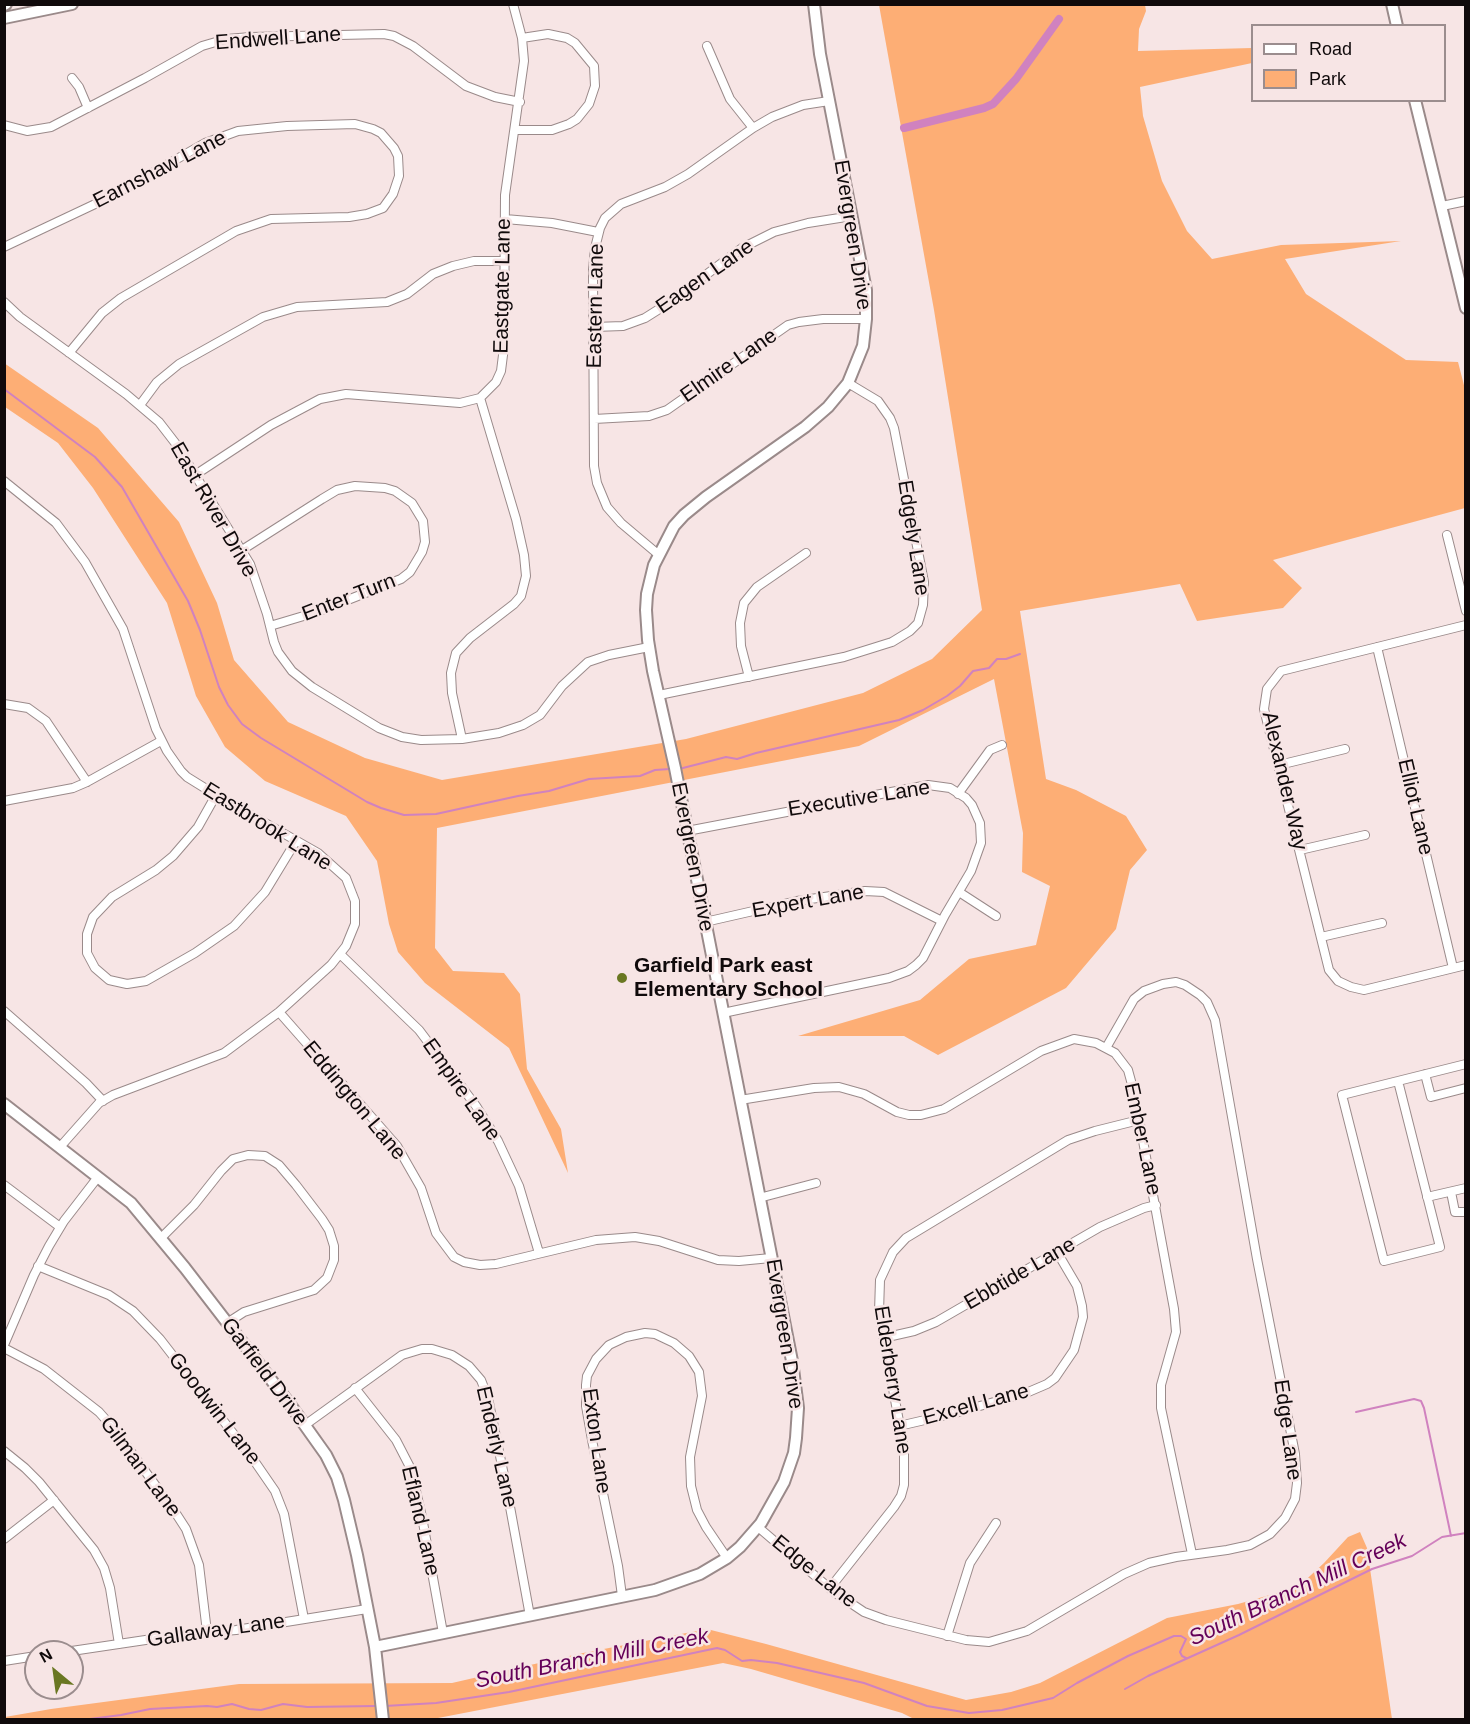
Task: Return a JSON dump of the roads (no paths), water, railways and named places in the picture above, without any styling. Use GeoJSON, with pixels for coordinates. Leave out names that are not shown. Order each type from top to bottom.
{"type":"FeatureCollection","features":[{"type":"Feature","properties":{"kind":"street"},"geometry":{"type":"LineString","coordinates":[[4,18],[72,4]]}},
{"type":"Feature","properties":{"kind":"street","name":"Eastgate Lane"},"geometry":{"type":"LineString","coordinates":[[480,398],[496,382],[503,360],[506,181],[520,102],[524,62],[522,38],[513,4]]}},
{"type":"Feature","properties":{"kind":"street","name":"Evergreen Drive"},"geometry":{"type":"LineString","coordinates":[[375,1647],[655,1590],[685,1581],[727,1558],[758,1527],[777,1496],[794,1453],[798,1424],[795,1377],[646,625],[647,594],[658,555],[674,526],[684,515],[817,417],[833,402],[848,383],[863,346],[867,319],[866,290],[817,39],[814,4]]}},
{"type":"Feature","properties":{"kind":"street"},"geometry":{"type":"LineString","coordinates":[[1392,4],[1397,24]]}},
{"type":"Feature","properties":{"kind":"street","name":"Endwell Lane"},"geometry":{"type":"LineString","coordinates":[[4,125],[27,130],[51,127],[202,46],[251,37],[363,34],[394,36],[413,46],[466,86],[495,97],[520,102]]}},
{"type":"Feature","properties":{"kind":"street"},"geometry":{"type":"LineString","coordinates":[[515,130],[552,130],[569,124],[577,119],[589,104],[595,86],[594,66],[575,43],[567,38],[548,34],[522,38]]}},
{"type":"Feature","properties":{"kind":"street"},"geometry":{"type":"LineString","coordinates":[[707,46],[730,99],[753,128]]}},
{"type":"Feature","properties":{"kind":"street"},"geometry":{"type":"LineString","coordinates":[[72,78],[79,87],[87,108]]}},
{"type":"Feature","properties":{"kind":"street","name":"Eastern Lane"},"geometry":{"type":"LineString","coordinates":[[658,555],[621,523],[607,507],[594,466],[594,259],[598,232],[604,218],[621,204],[665,187],[688,174],[772,117],[794,108],[829,101]]}},
{"type":"Feature","properties":{"kind":"street"},"geometry":{"type":"LineString","coordinates":[[1416,102],[1466,308]]}},
{"type":"Feature","properties":{"kind":"street","name":"Earnshaw Lane"},"geometry":{"type":"LineString","coordinates":[[4,247],[110,196],[205,143],[238,130],[306,124],[364,125],[381,133],[398,156],[399,176],[393,194],[383,208],[349,217],[271,219],[236,231],[121,298],[102,313],[69,353]]}},
{"type":"Feature","properties":{"kind":"street"},"geometry":{"type":"LineString","coordinates":[[1442,206],[1466,201]]}},
{"type":"Feature","properties":{"kind":"street","name":"Eagen Lane"},"geometry":{"type":"LineString","coordinates":[[594,327],[623,326],[645,318],[742,248],[774,232],[808,223],[852,216]]}},
{"type":"Feature","properties":{"kind":"street"},"geometry":{"type":"LineString","coordinates":[[504,219],[552,223],[598,232]]}},
{"type":"Feature","properties":{"kind":"street"},"geometry":{"type":"LineString","coordinates":[[140,405],[157,382],[179,364],[263,317],[297,307],[387,302],[407,294],[443,270],[474,261],[504,261]]}},
{"type":"Feature","properties":{"kind":"street","name":"East River Drive"},"geometry":{"type":"LineString","coordinates":[[4,302],[20,317],[140,405],[168,434],[250,564],[278,652],[292,671],[312,687],[379,728],[421,740],[462,739],[499,733],[523,725],[540,715],[562,686],[588,662],[649,647]]}},
{"type":"Feature","properties":{"kind":"street","name":"Elmire Lane"},"geometry":{"type":"LineString","coordinates":[[594,419],[649,416],[667,410],[788,325],[823,319],[867,319]]}},
{"type":"Feature","properties":{"kind":"street","name":"Edgely Lane"},"geometry":{"type":"LineString","coordinates":[[659,695],[844,657],[881,646],[910,631],[922,615],[924,593],[922,571],[894,428],[878,401],[848,383]]}},
{"type":"Feature","properties":{"kind":"street"},"geometry":{"type":"LineString","coordinates":[[195,475],[271,424],[320,399],[346,394],[448,403],[471,402],[480,398],[516,519],[526,576],[520,596],[514,604],[456,653],[451,673],[452,693],[462,739]]}},
{"type":"Feature","properties":{"kind":"street","name":"Eastbrook Lane"},"geometry":{"type":"LineString","coordinates":[[4,481],[56,523],[85,562],[123,629],[161,741],[187,777],[318,853],[346,878],[356,901],[355,924],[340,954],[279,1012],[225,1053],[103,1101],[60,1147]]}},
{"type":"Feature","properties":{"kind":"street","name":"Enter Turn"},"geometry":{"type":"LineString","coordinates":[[242,550],[322,499],[338,490],[355,486],[395,491],[412,503],[423,521],[425,542],[422,552],[410,572],[401,579],[317,612],[270,626]]}},
{"type":"Feature","properties":{"kind":"street"},"geometry":{"type":"LineString","coordinates":[[1447,535],[1466,611]]}},
{"type":"Feature","properties":{"kind":"street"},"geometry":{"type":"LineString","coordinates":[[749,677],[741,646],[740,623],[744,603],[757,587],[806,553]]}},
{"type":"Feature","properties":{"kind":"street","name":"Alexander Way"},"geometry":{"type":"LineString","coordinates":[[1454,968],[1364,990],[1338,981],[1329,970],[1264,709],[1267,689],[1281,672],[1466,625]]}},
{"type":"Feature","properties":{"kind":"street","name":"Elliot Lane"},"geometry":{"type":"LineString","coordinates":[[1377,647],[1454,968]]}},
{"type":"Feature","properties":{"kind":"street"},"geometry":{"type":"LineString","coordinates":[[4,704],[28,708],[46,721],[87,783]]}},
{"type":"Feature","properties":{"kind":"street"},"geometry":{"type":"LineString","coordinates":[[4,801],[73,788],[87,783],[161,741]]}},
{"type":"Feature","properties":{"kind":"street"},"geometry":{"type":"LineString","coordinates":[[958,794],[990,750],[1002,745]]}},
{"type":"Feature","properties":{"kind":"street"},"geometry":{"type":"LineString","coordinates":[[1278,765],[1345,749]]}},
{"type":"Feature","properties":{"kind":"street","name":"Executive Lane"},"geometry":{"type":"LineString","coordinates":[[687,831],[917,786],[938,785],[950,788],[972,806],[980,823],[981,843],[975,862],[923,958],[909,971],[878,981],[723,1013]]}},
{"type":"Feature","properties":{"kind":"street"},"geometry":{"type":"LineString","coordinates":[[216,795],[198,827],[173,856],[156,870],[112,897],[93,917],[87,934],[87,953],[95,968],[109,980],[127,984],[146,981],[201,949],[234,926],[265,892],[296,841]]}},
{"type":"Feature","properties":{"kind":"street"},"geometry":{"type":"LineString","coordinates":[[1300,850],[1365,835]]}},
{"type":"Feature","properties":{"kind":"street","name":"Expert Lane"},"geometry":{"type":"LineString","coordinates":[[705,921],[796,901],[865,891],[884,892],[942,921]]}},
{"type":"Feature","properties":{"kind":"street"},"geometry":{"type":"LineString","coordinates":[[959,892],[996,916]]}},
{"type":"Feature","properties":{"kind":"street"},"geometry":{"type":"LineString","coordinates":[[1321,937],[1382,923]]}},
{"type":"Feature","properties":{"kind":"street","name":"Empire Lane"},"geometry":{"type":"LineString","coordinates":[[340,954],[419,1030],[476,1106],[498,1141],[519,1186],[539,1253]]}},
{"type":"Feature","properties":{"kind":"street"},"geometry":{"type":"LineString","coordinates":[[1454,968],[1466,965]]}},
{"type":"Feature","properties":{"kind":"street","name":"Edge Lane"},"geometry":{"type":"LineString","coordinates":[[758,1527],[853,1606],[875,1616],[966,1640],[989,1641],[1014,1635],[1037,1625],[1124,1574],[1162,1559],[1250,1545],[1270,1534],[1285,1518],[1295,1499],[1297,1483],[1295,1454],[1257,1259],[1215,1020],[1207,1002],[1185,985],[1176,982],[1152,987],[1139,995],[1129,1006],[1106,1048]]}},
{"type":"Feature","properties":{"kind":"street"},"geometry":{"type":"LineString","coordinates":[[4,1011],[86,1083],[103,1101]]}},
{"type":"Feature","properties":{"kind":"street","name":"Eddington Lane"},"geometry":{"type":"LineString","coordinates":[[279,1012],[397,1146],[421,1188],[436,1233],[454,1257],[464,1262],[480,1265],[496,1264],[609,1237],[635,1237],[659,1241],[718,1260],[771,1258]]}},
{"type":"Feature","properties":{"kind":"street","name":"Ember Lane"},"geometry":{"type":"LineString","coordinates":[[740,1100],[814,1088],[839,1087],[864,1094],[897,1112],[921,1115],[944,1109],[1041,1051],[1074,1039],[1085,1040],[1115,1053],[1128,1070],[1134,1092],[1176,1321],[1174,1342],[1161,1385],[1161,1408],[1192,1554]]}},
{"type":"Feature","properties":{"kind":"street"},"geometry":{"type":"LineString","coordinates":[[1398,1081],[1440,1247],[1384,1261],[1342,1095],[1425,1074],[1466,1064]]}},
{"type":"Feature","properties":{"kind":"street"},"geometry":{"type":"LineString","coordinates":[[1425,1074],[1431,1097],[1466,1088]]}},
{"type":"Feature","properties":{"kind":"street","name":"Garfield Drive"},"geometry":{"type":"LineString","coordinates":[[4,1104],[131,1203],[227,1323],[326,1455],[337,1477],[357,1555],[375,1647],[383,1718]]}},
{"type":"Feature","properties":{"kind":"street","name":"Elderberry Lane"},"geometry":{"type":"LineString","coordinates":[[830,1588],[901,1496],[904,1485],[906,1461],[879,1312],[880,1280],[893,1252],[906,1238],[1068,1140],[1139,1120]]}},
{"type":"Feature","properties":{"kind":"street"},"geometry":{"type":"LineString","coordinates":[[161,1238],[194,1205],[220,1171],[233,1159],[248,1155],[265,1156],[279,1165],[296,1185],[329,1230],[334,1246],[334,1260],[327,1278],[314,1290],[244,1312],[227,1323]]}},
{"type":"Feature","properties":{"kind":"street"},"geometry":{"type":"LineString","coordinates":[[4,1347],[38,1266],[60,1227],[98,1177]]}},
{"type":"Feature","properties":{"kind":"street"},"geometry":{"type":"LineString","coordinates":[[759,1198],[816,1183]]}},
{"type":"Feature","properties":{"kind":"street"},"geometry":{"type":"LineString","coordinates":[[4,1185],[60,1227]]}},
{"type":"Feature","properties":{"kind":"street"},"geometry":{"type":"LineString","coordinates":[[1427,1197],[1466,1188]]}},
{"type":"Feature","properties":{"kind":"street"},"geometry":{"type":"LineString","coordinates":[[1451,1192],[1455,1212],[1466,1212]]}},
{"type":"Feature","properties":{"kind":"street","name":"Ebbtide Lane"},"geometry":{"type":"LineString","coordinates":[[883,1338],[914,1331],[948,1316],[1120,1218],[1156,1205]]}},
{"type":"Feature","properties":{"kind":"street","name":"Excell Lane"},"geometry":{"type":"LineString","coordinates":[[899,1426],[1026,1393],[1047,1384],[1062,1370],[1078,1339],[1082,1306],[1077,1286],[1057,1252]]}},
{"type":"Feature","properties":{"kind":"street","name":"Goodwin Lane"},"geometry":{"type":"LineString","coordinates":[[38,1266],[109,1295],[140,1317],[253,1458],[275,1491],[284,1514],[304,1619]]}},
{"type":"Feature","properties":{"kind":"street","name":"Exton Lane"},"geometry":{"type":"LineString","coordinates":[[622,1596],[586,1406],[585,1385],[596,1359],[609,1346],[626,1336],[655,1334],[674,1343],[689,1356],[699,1372],[702,1396],[690,1457],[691,1486],[697,1510],[727,1558]]}},
{"type":"Feature","properties":{"kind":"street","name":"Gilman Lane"},"geometry":{"type":"LineString","coordinates":[[4,1347],[44,1369],[99,1412],[115,1430],[175,1512],[186,1529],[199,1565],[207,1632]]}},
{"type":"Feature","properties":{"kind":"street","name":"Enderly Lane"},"geometry":{"type":"LineString","coordinates":[[304,1425],[402,1355],[422,1349],[443,1350],[452,1354],[476,1373],[485,1388],[495,1427],[530,1616]]}},
{"type":"Feature","properties":{"kind":"street","name":"Efland Lane"},"geometry":{"type":"LineString","coordinates":[[354,1388],[396,1440],[411,1470],[443,1633]]}},
{"type":"Feature","properties":{"kind":"street"},"geometry":{"type":"LineString","coordinates":[[4,1451],[25,1468],[88,1541],[104,1568],[112,1599],[119,1644]]}},
{"type":"Feature","properties":{"kind":"street"},"geometry":{"type":"LineString","coordinates":[[4,1539],[54,1500]]}},
{"type":"Feature","properties":{"kind":"street"},"geometry":{"type":"LineString","coordinates":[[947,1635],[970,1563],[996,1523]]}},
{"type":"Feature","properties":{"kind":"street","name":"Gallaway Lane"},"geometry":{"type":"LineString","coordinates":[[84,1649],[236,1630],[367,1609]]}},
{"type":"Feature","properties":{"kind":"street"},"geometry":{"type":"LineString","coordinates":[[4,1661],[24,1658]]}},
{"type":"Feature","properties":{"kind":"waterway"},"geometry":{"type":"LineString","coordinates":[[904,128],[993,104],[1016,79],[1059,19]]}},
{"type":"Feature","properties":{"kind":"waterway"},"geometry":{"type":"LineString","coordinates":[[4,389],[95,457],[122,487],[188,601],[219,687],[228,705],[242,724],[261,738],[367,802],[404,815],[436,814],[549,791],[589,779],[640,776],[655,770],[670,769]]}},
{"type":"Feature","properties":{"kind":"waterway"},"geometry":{"type":"LineString","coordinates":[[679,769],[726,757],[737,759],[899,720],[947,696],[960,686],[973,671],[989,668],[997,659],[1006,659],[1020,654]]}},
{"type":"Feature","properties":{"kind":"waterway"},"geometry":{"type":"LineString","coordinates":[[1356,1412],[1414,1399],[1421,1401],[1451,1536]]}},
{"type":"Feature","properties":{"kind":"waterway","name":"South Branch Mill Creek"},"geometry":{"type":"LineString","coordinates":[[1125,1689],[1372,1569],[1412,1556],[1442,1537],[1466,1533]]}},
{"type":"Feature","properties":{"kind":"waterway","name":"South Branch Mill Creek"},"geometry":{"type":"LineString","coordinates":[[385,1706],[436,1703],[509,1692],[717,1648],[725,1650],[742,1661],[777,1663],[864,1683],[927,1706],[969,1713],[1002,1710],[1053,1698],[1128,1656],[1174,1636],[1186,1639],[1180,1652],[1186,1658]]}},
{"type":"Feature","properties":{"kind":"waterway","name":"South Branch Mill Creek"},"geometry":{"type":"LineString","coordinates":[[82,1720],[150,1709],[217,1707],[232,1704],[261,1710],[283,1704],[307,1707],[376,1706]]}},
{"type":"Feature","properties":{"kind":"place","name":"Garfield Park east Elementary School"},"geometry":{"type":"Point","coordinates":[622,978]}}]}
